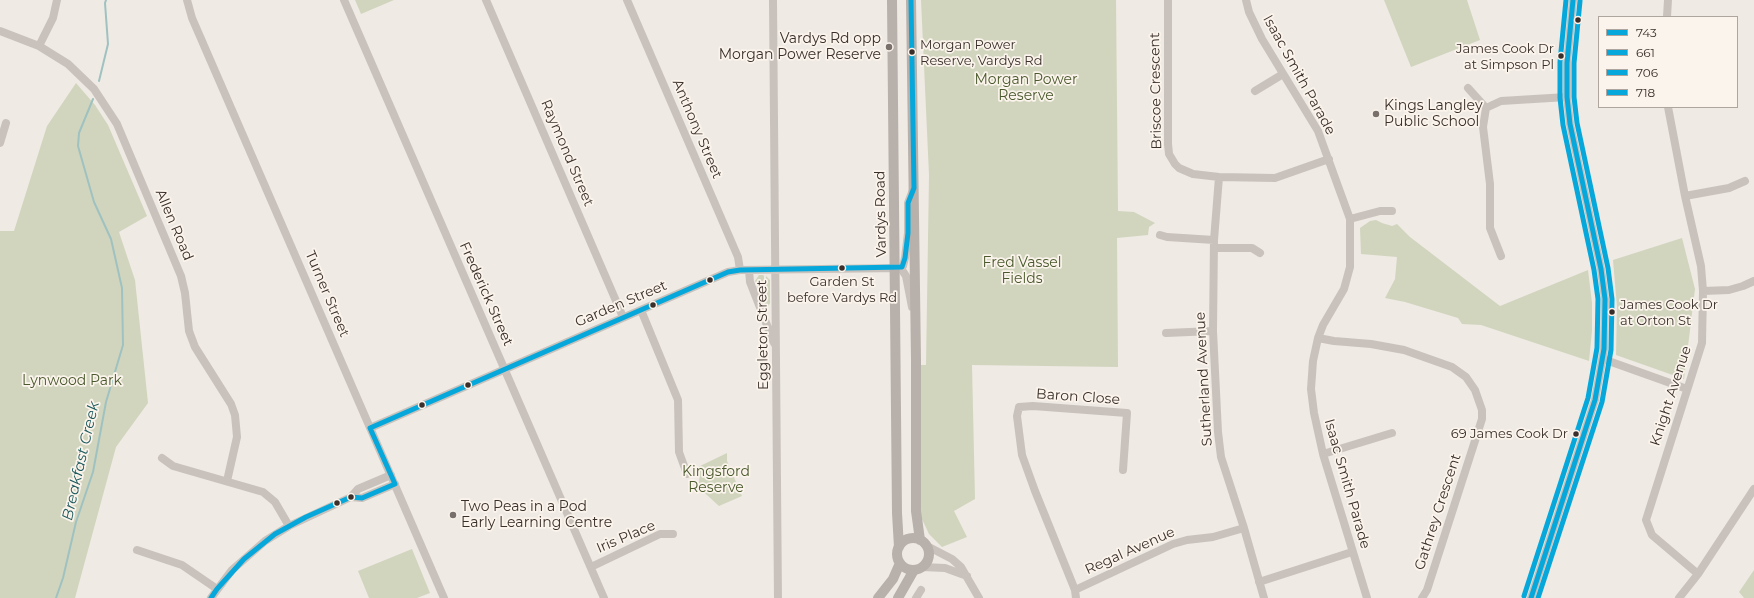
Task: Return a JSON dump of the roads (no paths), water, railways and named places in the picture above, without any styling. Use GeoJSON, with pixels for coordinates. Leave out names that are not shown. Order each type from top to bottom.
{"type":"FeatureCollection","features":[{"type":"Feature","properties":{"kind":"main road","name":"Vardys Road"},"geometry":{"type":"LineString","coordinates":[[892,0],[899,547]]}},
{"type":"Feature","properties":{"kind":"main road"},"geometry":{"type":"LineString","coordinates":[[898,598],[918,569],[926,564],[929,555],[923,543],[916,511],[916,324],[910,0]]}},
{"type":"Feature","properties":{"kind":"main road"},"geometry":{"type":"LineString","coordinates":[[918,569],[906,568],[900,563],[898,557],[899,547],[906,540],[911,539],[923,543]]}},
{"type":"Feature","properties":{"kind":"main road"},"geometry":{"type":"LineString","coordinates":[[878,598],[893,580],[900,563]]}},
{"type":"Feature","properties":{"kind":"street"},"geometry":{"type":"LineString","coordinates":[[39,46],[53,18],[57,0]]}},
{"type":"Feature","properties":{"kind":"street","name":"Turner Street"},"geometry":{"type":"LineString","coordinates":[[187,0],[192,18],[444,598]]}},
{"type":"Feature","properties":{"kind":"street","name":"Frederick Street"},"geometry":{"type":"LineString","coordinates":[[344,0],[604,598]]}},
{"type":"Feature","properties":{"kind":"street","name":"Raymond Street"},"geometry":{"type":"LineString","coordinates":[[486,0],[623,317]]}},
{"type":"Feature","properties":{"kind":"street","name":"Anthony Street"},"geometry":{"type":"LineString","coordinates":[[627,0],[750,282],[776,347]]}},
{"type":"Feature","properties":{"kind":"street","name":"Eggleton Street"},"geometry":{"type":"LineString","coordinates":[[773,0],[778,598]]}},
{"type":"Feature","properties":{"kind":"street","name":"Briscoe Crescent"},"geometry":{"type":"LineString","coordinates":[[1168,0],[1168,149],[1172,159],[1179,168],[1193,174],[1219,177],[1275,178],[1329,159]]}},
{"type":"Feature","properties":{"kind":"street","name":"Isaac Smith Parade"},"geometry":{"type":"LineString","coordinates":[[1246,0],[1255,26],[1312,120],[1329,159],[1350,219],[1351,258],[1347,279],[1339,299],[1323,325],[1318,338],[1313,361],[1311,389],[1322,454],[1367,598]]}},
{"type":"Feature","properties":{"kind":"street"},"geometry":{"type":"LineString","coordinates":[[1531,598],[1595,400],[1603,358],[1605,313],[1601,269],[1574,144],[1567,97],[1567,63],[1573,0]]}},
{"type":"Feature","properties":{"kind":"street"},"geometry":{"type":"LineString","coordinates":[[1667,16],[1668,0]]}},
{"type":"Feature","properties":{"kind":"street","name":"Allen Road"},"geometry":{"type":"LineString","coordinates":[[0,31],[39,46],[68,64],[87,81],[106,105],[120,132],[181,276],[185,293],[189,331],[195,347],[231,404],[235,415],[238,437],[227,481]]}},
{"type":"Feature","properties":{"kind":"street"},"geometry":{"type":"LineString","coordinates":[[1255,91],[1283,74]]}},
{"type":"Feature","properties":{"kind":"street"},"geometry":{"type":"LineString","coordinates":[[1468,88],[1486,108]]}},
{"type":"Feature","properties":{"kind":"street"},"geometry":{"type":"LineString","coordinates":[[1486,108],[1501,101],[1567,97]]}},
{"type":"Feature","properties":{"kind":"street"},"geometry":{"type":"LineString","coordinates":[[1486,108],[1483,127],[1490,184],[1490,228],[1501,256]]}},
{"type":"Feature","properties":{"kind":"street","name":"Knight Avenue"},"geometry":{"type":"LineString","coordinates":[[1668,108],[1684,196],[1701,266],[1703,291],[1702,343],[1646,520],[1652,535],[1698,574]]}},
{"type":"Feature","properties":{"kind":"street"},"geometry":{"type":"LineString","coordinates":[[0,143],[6,123]]}},
{"type":"Feature","properties":{"kind":"street","name":"Sutherland Avenue"},"geometry":{"type":"LineString","coordinates":[[1219,177],[1214,244],[1213,331],[1218,432],[1221,456],[1264,598]]}},
{"type":"Feature","properties":{"kind":"street"},"geometry":{"type":"LineString","coordinates":[[1684,196],[1729,188],[1745,181]]}},
{"type":"Feature","properties":{"kind":"street"},"geometry":{"type":"LineString","coordinates":[[896,268],[902,267],[905,258],[908,233],[908,203],[914,188]]}},
{"type":"Feature","properties":{"kind":"street"},"geometry":{"type":"LineString","coordinates":[[1350,219],[1380,210],[1392,211]]}},
{"type":"Feature","properties":{"kind":"street"},"geometry":{"type":"LineString","coordinates":[[1160,235],[1214,244],[1252,248],[1260,253]]}},
{"type":"Feature","properties":{"kind":"street"},"geometry":{"type":"LineString","coordinates":[[896,268],[902,270],[906,276],[916,324]]}},
{"type":"Feature","properties":{"kind":"street","name":"Garden Street"},"geometry":{"type":"LineString","coordinates":[[370,428],[723,274],[744,270],[896,268]]}},
{"type":"Feature","properties":{"kind":"street"},"geometry":{"type":"LineString","coordinates":[[1703,291],[1730,290],[1743,286],[1754,280]]}},
{"type":"Feature","properties":{"kind":"street"},"geometry":{"type":"LineString","coordinates":[[641,310],[676,392],[679,408],[680,452],[687,474]]}},
{"type":"Feature","properties":{"kind":"street"},"geometry":{"type":"LineString","coordinates":[[1166,333],[1213,331]]}},
{"type":"Feature","properties":{"kind":"street","name":"Gathrey Crescent"},"geometry":{"type":"LineString","coordinates":[[1318,338],[1371,344],[1404,350],[1452,367],[1466,377],[1475,390],[1482,410],[1482,419],[1427,590],[1422,598]]}},
{"type":"Feature","properties":{"kind":"street"},"geometry":{"type":"LineString","coordinates":[[1603,358],[1687,389]]}},
{"type":"Feature","properties":{"kind":"street","name":"Baron Close"},"geometry":{"type":"LineString","coordinates":[[1076,594],[1022,455],[1017,416],[1020,407],[1033,406],[1127,413],[1123,470]]}},
{"type":"Feature","properties":{"kind":"street"},"geometry":{"type":"LineString","coordinates":[[1322,454],[1392,433]]}},
{"type":"Feature","properties":{"kind":"street"},"geometry":{"type":"LineString","coordinates":[[162,458],[173,466],[258,490],[267,495],[278,506],[289,526]]}},
{"type":"Feature","properties":{"kind":"street"},"geometry":{"type":"LineString","coordinates":[[211,598],[232,570],[253,550],[289,526],[351,497],[358,489],[391,475]]}},
{"type":"Feature","properties":{"kind":"street"},"geometry":{"type":"LineString","coordinates":[[351,497],[362,498],[395,484]]}},
{"type":"Feature","properties":{"kind":"street"},"geometry":{"type":"LineString","coordinates":[[1679,598],[1698,574],[1754,489]]}},
{"type":"Feature","properties":{"kind":"street","name":"Regal Avenue"},"geometry":{"type":"LineString","coordinates":[[1076,594],[1173,544],[1244,528]]}},
{"type":"Feature","properties":{"kind":"street","name":"Iris Place"},"geometry":{"type":"LineString","coordinates":[[591,567],[660,534],[673,534]]}},
{"type":"Feature","properties":{"kind":"street"},"geometry":{"type":"LineString","coordinates":[[923,543],[952,559],[961,567],[979,598]]}},
{"type":"Feature","properties":{"kind":"street"},"geometry":{"type":"LineString","coordinates":[[137,550],[182,565],[217,589]]}},
{"type":"Feature","properties":{"kind":"street"},"geometry":{"type":"LineString","coordinates":[[1259,582],[1352,552]]}},
{"type":"Feature","properties":{"kind":"street"},"geometry":{"type":"LineString","coordinates":[[918,569],[945,568],[967,576]]}},
{"type":"Feature","properties":{"kind":"street"},"geometry":{"type":"LineString","coordinates":[[916,598],[921,590]]}},
{"type":"Feature","properties":{"kind":"waterway","name":"Breakfast Creek"},"geometry":{"type":"LineString","coordinates":[[99,81],[108,44],[106,0]]}},
{"type":"Feature","properties":{"kind":"waterway","name":"Breakfast Creek"},"geometry":{"type":"LineString","coordinates":[[56,598],[63,578],[76,522],[93,472],[106,402],[123,345],[122,288],[111,239],[94,202],[78,146],[79,133],[93,99]]}},
{"type":"Feature","properties":{"kind":"place","name":"Vardys Rd opp Morgan Power Reserve"},"geometry":{"type":"Point","coordinates":[889,47]}},
{"type":"Feature","properties":{"kind":"place","name":"Morgan Power Reserve, Vardys Rd"},"geometry":{"type":"Point","coordinates":[912,52]}},
{"type":"Feature","properties":{"kind":"place","name":"James Cook Dr at Simpson Pl"},"geometry":{"type":"Point","coordinates":[1561,56]}},
{"type":"Feature","properties":{"kind":"place","name":"Kings Langley Public School"},"geometry":{"type":"Point","coordinates":[1376,114]}},
{"type":"Feature","properties":{"kind":"place","name":"Garden St before Vardys Rd"},"geometry":{"type":"Point","coordinates":[842,268]}},
{"type":"Feature","properties":{"kind":"place","name":"James Cook Dr at Orton St"},"geometry":{"type":"Point","coordinates":[1612,312]}},
{"type":"Feature","properties":{"kind":"place","name":"69 James Cook Dr"},"geometry":{"type":"Point","coordinates":[1576,434]}},
{"type":"Feature","properties":{"kind":"place","name":"Two Peas in a Pod Early Learning Centre"},"geometry":{"type":"Point","coordinates":[453,515]}},
{"type":"Feature","properties":{"kind":"park label","name":"Morgan Power Reserve"},"geometry":{"type":"Point","coordinates":[1026,88]}},
{"type":"Feature","properties":{"kind":"park label","name":"Fred Vassel Fields"},"geometry":{"type":"Point","coordinates":[1022,272]}},
{"type":"Feature","properties":{"kind":"park label","name":"Lynwood Park"},"geometry":{"type":"Point","coordinates":[72,381]}},
{"type":"Feature","properties":{"kind":"park label","name":"Kingsford Reserve"},"geometry":{"type":"Point","coordinates":[716,480]}}]}
